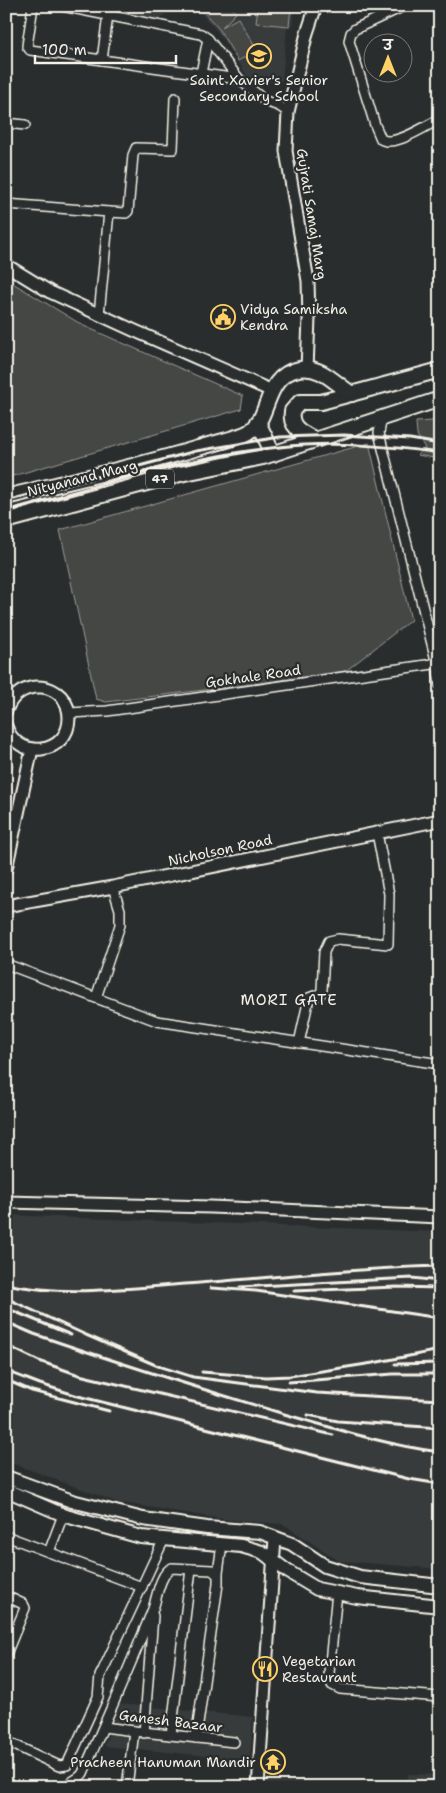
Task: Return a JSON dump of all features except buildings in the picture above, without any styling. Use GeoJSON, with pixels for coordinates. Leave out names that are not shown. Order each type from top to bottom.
{"type":"FeatureCollection","features":[{"type":"Feature","properties":{"kind":"main road"},"geometry":{"type":"LineString","coordinates":[[273,454],[258,422],[278,381],[287,374],[307,369],[325,374],[352,394]]}},
{"type":"Feature","properties":{"kind":"main road"},"geometry":{"type":"LineString","coordinates":[[314,439],[295,426],[291,415],[294,407],[304,401],[321,402],[440,370]]}},
{"type":"Feature","properties":{"kind":"main road","name":"Nityanand Marg"},"geometry":{"type":"LineString","coordinates":[[6,521],[180,474],[273,454],[440,399]]}},
{"type":"Feature","properties":{"kind":"main road","name":"Nityanand Marg"},"geometry":{"type":"LineString","coordinates":[[7,496],[175,455],[249,432],[258,422]]}},
{"type":"Feature","properties":{"kind":"main road"},"geometry":{"type":"LineString","coordinates":[[175,455],[180,474]]}},
{"type":"Feature","properties":{"kind":"main road"},"geometry":{"type":"LineString","coordinates":[[6,1477],[72,1501],[143,1519],[207,1528],[260,1532],[292,1544],[325,1566],[360,1577],[440,1586]]}},
{"type":"Feature","properties":{"kind":"main road"},"geometry":{"type":"LineString","coordinates":[[6,1490],[63,1514],[141,1536],[241,1546],[262,1552],[316,1589],[357,1597],[440,1606]]}},
{"type":"Feature","properties":{"kind":"street"},"geometry":{"type":"LineString","coordinates":[[33,6],[28,49],[30,50],[239,79]]}},
{"type":"Feature","properties":{"kind":"street"},"geometry":{"type":"LineString","coordinates":[[62,6],[202,34],[239,79],[265,102],[279,106],[288,112]]}},
{"type":"Feature","properties":{"kind":"street","name":"Gujrati Samaj Marg"},"geometry":{"type":"LineString","coordinates":[[307,369],[308,281],[286,150],[288,112],[307,33],[316,6]]}},
{"type":"Feature","properties":{"kind":"street"},"geometry":{"type":"LineString","coordinates":[[404,6],[355,29],[351,33],[349,42],[375,125],[381,139],[390,142],[440,119]]}},
{"type":"Feature","properties":{"kind":"street"},"geometry":{"type":"LineString","coordinates":[[102,60],[108,15]]}},
{"type":"Feature","properties":{"kind":"street"},"geometry":{"type":"LineString","coordinates":[[202,73],[208,39]]}},
{"type":"Feature","properties":{"kind":"street"},"geometry":{"type":"LineString","coordinates":[[6,204],[126,213],[128,211],[133,155],[136,148],[173,148],[176,98]]}},
{"type":"Feature","properties":{"kind":"street"},"geometry":{"type":"LineString","coordinates":[[6,123],[25,126]]}},
{"type":"Feature","properties":{"kind":"street"},"geometry":{"type":"LineString","coordinates":[[100,315],[109,212]]}},
{"type":"Feature","properties":{"kind":"street"},"geometry":{"type":"LineString","coordinates":[[6,265],[50,292],[272,391]]}},
{"type":"Feature","properties":{"kind":"street"},"geometry":{"type":"LineString","coordinates":[[382,417],[379,433],[438,663],[440,685]]}},
{"type":"Feature","properties":{"kind":"street","name":"Gokhale Road"},"geometry":{"type":"LineString","coordinates":[[69,713],[107,711],[438,663]]}},
{"type":"Feature","properties":{"kind":"street"},"geometry":{"type":"LineString","coordinates":[[6,711],[9,696],[26,688],[39,686],[45,687],[61,696],[69,713],[68,725],[60,741],[50,748],[38,750],[17,743],[10,735],[6,726]]}},
{"type":"Feature","properties":{"kind":"street"},"geometry":{"type":"LineString","coordinates":[[7,862],[32,749]]}},
{"type":"Feature","properties":{"kind":"street","name":"Nicholson Road"},"geometry":{"type":"LineString","coordinates":[[6,906],[114,887],[440,820]]}},
{"type":"Feature","properties":{"kind":"street"},"geometry":{"type":"LineString","coordinates":[[300,1043],[309,998],[320,994],[322,990],[324,952],[329,941],[338,939],[388,944],[389,894],[377,833]]}},
{"type":"Feature","properties":{"kind":"street"},"geometry":{"type":"LineString","coordinates":[[96,998],[120,920],[119,905],[114,887]]}},
{"type":"Feature","properties":{"kind":"street"},"geometry":{"type":"LineString","coordinates":[[6,964],[157,1021],[440,1064]]}},
{"type":"Feature","properties":{"kind":"street"},"geometry":{"type":"LineString","coordinates":[[6,1202],[211,1207],[440,1217]]}},
{"type":"Feature","properties":{"kind":"street"},"geometry":{"type":"LineString","coordinates":[[49,1552],[63,1514]]}},
{"type":"Feature","properties":{"kind":"street"},"geometry":{"type":"LineString","coordinates":[[6,1536],[142,1586]]}},
{"type":"Feature","properties":{"kind":"street"},"geometry":{"type":"LineString","coordinates":[[258,1787],[276,1538]]}},
{"type":"Feature","properties":{"kind":"street"},"geometry":{"type":"LineString","coordinates":[[6,1742],[60,1766],[67,1765],[98,1697],[102,1670],[164,1539]]}},
{"type":"Feature","properties":{"kind":"street"},"geometry":{"type":"LineString","coordinates":[[196,1738],[222,1544]]}},
{"type":"Feature","properties":{"kind":"street"},"geometry":{"type":"LineString","coordinates":[[66,1787],[81,1777],[104,1726],[163,1579],[169,1570],[178,1568],[212,1570],[218,1574]]}},
{"type":"Feature","properties":{"kind":"street"},"geometry":{"type":"LineString","coordinates":[[171,1735],[191,1569]]}},
{"type":"Feature","properties":{"kind":"street"},"geometry":{"type":"LineString","coordinates":[[337,1592],[329,1673],[332,1685],[340,1689],[440,1697]]}},
{"type":"Feature","properties":{"kind":"street"},"geometry":{"type":"LineString","coordinates":[[6,1596],[23,1604],[25,1608],[6,1654]]}},
{"type":"Feature","properties":{"kind":"street"},"geometry":{"type":"LineString","coordinates":[[144,1733],[153,1607]]}},
{"type":"Feature","properties":{"kind":"street","name":"Ganesh Bazaar"},"geometry":{"type":"LineString","coordinates":[[104,1726],[134,1732],[234,1742]]}},
{"type":"Feature","properties":{"kind":"street"},"geometry":{"type":"LineString","coordinates":[[127,1787],[134,1732]]}},
{"type":"Feature","properties":{"kind":"shaded area"},"geometry":{"type":"Polygon","coordinates":[[[86,6],[173,6],[158,21],[86,6]]]}},
{"type":"Feature","properties":{"kind":"shaded area","name":"Saint Xavier's Senior Secondary School"},"geometry":{"type":"Polygon","coordinates":[[[194,6],[294,6],[292,27],[287,27],[282,81],[252,83],[217,31],[194,6]]]}},
{"type":"Feature","properties":{"kind":"shaded area"},"geometry":{"type":"Polygon","coordinates":[[[198,6],[230,6],[236,13],[222,27],[238,18],[257,50],[238,61],[219,29],[198,6]]]}},
{"type":"Feature","properties":{"kind":"shaded area"},"geometry":{"type":"Polygon","coordinates":[[[258,6],[291,6],[289,26],[256,23],[258,6]]]}},
{"type":"Feature","properties":{"kind":"shaded area"},"geometry":{"type":"Polygon","coordinates":[[[6,279],[84,326],[243,396],[241,409],[6,478],[6,279]]]}},
{"type":"Feature","properties":{"kind":"shaded area"},"geometry":{"type":"Polygon","coordinates":[[[440,417],[440,459],[417,455],[425,448],[417,435],[416,422],[432,421],[440,417]]]}},
{"type":"Feature","properties":{"kind":"shaded area"},"geometry":{"type":"Polygon","coordinates":[[[369,443],[411,620],[343,673],[106,702],[96,699],[60,530],[369,443]]]}},
{"type":"Feature","properties":{"kind":"shaded area"},"geometry":{"type":"Polygon","coordinates":[[[6,756],[13,765],[6,796],[6,756]]]}},
{"type":"Feature","properties":{"kind":"shaded area"},"geometry":{"type":"Polygon","coordinates":[[[6,1215],[440,1232],[440,1569],[339,1561],[283,1524],[229,1520],[116,1502],[6,1461],[6,1215]]]}},
{"type":"Feature","properties":{"kind":"shaded area"},"geometry":{"type":"Polygon","coordinates":[[[121,1704],[253,1717],[250,1760],[104,1746],[121,1704]]]}},
{"type":"Feature","properties":{"kind":"shaded area"},"geometry":{"type":"Polygon","coordinates":[[[408,1774],[440,1775],[440,1787],[407,1787],[408,1774]]]}},
{"type":"Feature","properties":{"kind":"shaded area"},"geometry":{"type":"Polygon","coordinates":[[[267,1779],[315,1781],[314,1787],[267,1787],[267,1779]]]}},
{"type":"Feature","properties":{"kind":"railway"},"geometry":{"type":"LineString","coordinates":[[6,501],[196,451],[280,437],[344,435],[410,439],[440,444]]}},
{"type":"Feature","properties":{"kind":"railway"},"geometry":{"type":"LineString","coordinates":[[6,511],[142,473],[245,451],[300,445],[340,444],[380,446],[440,453]]}},
{"type":"Feature","properties":{"kind":"railway"},"geometry":{"type":"LineString","coordinates":[[6,1284],[27,1288],[69,1291],[206,1283],[373,1269],[440,1266]]}},
{"type":"Feature","properties":{"kind":"railway"},"geometry":{"type":"LineString","coordinates":[[240,1287],[412,1278],[440,1281]]}},
{"type":"Feature","properties":{"kind":"railway"},"geometry":{"type":"LineString","coordinates":[[294,1291],[397,1287],[440,1288]]}},
{"type":"Feature","properties":{"kind":"railway"},"geometry":{"type":"LineString","coordinates":[[211,1288],[256,1291],[440,1318]]}},
{"type":"Feature","properties":{"kind":"railway"},"geometry":{"type":"LineString","coordinates":[[6,1298],[158,1366],[193,1377],[317,1393],[440,1400]]}},
{"type":"Feature","properties":{"kind":"railway"},"geometry":{"type":"LineString","coordinates":[[6,1308],[71,1335]]}},
{"type":"Feature","properties":{"kind":"railway"},"geometry":{"type":"LineString","coordinates":[[6,1322],[34,1334],[96,1355],[281,1413],[380,1441],[440,1452]]}},
{"type":"Feature","properties":{"kind":"railway"},"geometry":{"type":"LineString","coordinates":[[6,1345],[39,1361],[79,1375],[333,1435]]}},
{"type":"Feature","properties":{"kind":"railway"},"geometry":{"type":"LineString","coordinates":[[202,1372],[266,1377],[290,1376],[440,1350]]}},
{"type":"Feature","properties":{"kind":"railway"},"geometry":{"type":"LineString","coordinates":[[395,1364],[440,1363]]}},
{"type":"Feature","properties":{"kind":"railway"},"geometry":{"type":"LineString","coordinates":[[6,1371],[78,1396],[409,1479],[440,1484]]}},
{"type":"Feature","properties":{"kind":"railway"},"geometry":{"type":"LineString","coordinates":[[289,1382],[393,1374],[440,1374]]}},
{"type":"Feature","properties":{"kind":"railway"},"geometry":{"type":"LineString","coordinates":[[6,1380],[32,1391],[109,1411]]}},
{"type":"Feature","properties":{"kind":"railway"},"geometry":{"type":"LineString","coordinates":[[308,1415],[338,1421],[440,1428]]}},
{"type":"Feature","properties":{"kind":"place","name":"Saint Xavier's Senior Secondary School"},"geometry":{"type":"Point","coordinates":[259,56]}},
{"type":"Feature","properties":{"kind":"place","name":"Vidya Samiksha Kendra"},"geometry":{"type":"Point","coordinates":[223,317]}},
{"type":"Feature","properties":{"kind":"place","name":"Vegetarian Restaurant"},"geometry":{"type":"Point","coordinates":[265,1669]}},
{"type":"Feature","properties":{"kind":"place","name":"Pracheen Hanuman Mandir"},"geometry":{"type":"Point","coordinates":[273,1762]}},
{"type":"Feature","properties":{"kind":"district","name":"MORI GATE"},"geometry":{"type":"Point","coordinates":[289,1000]}}]}
